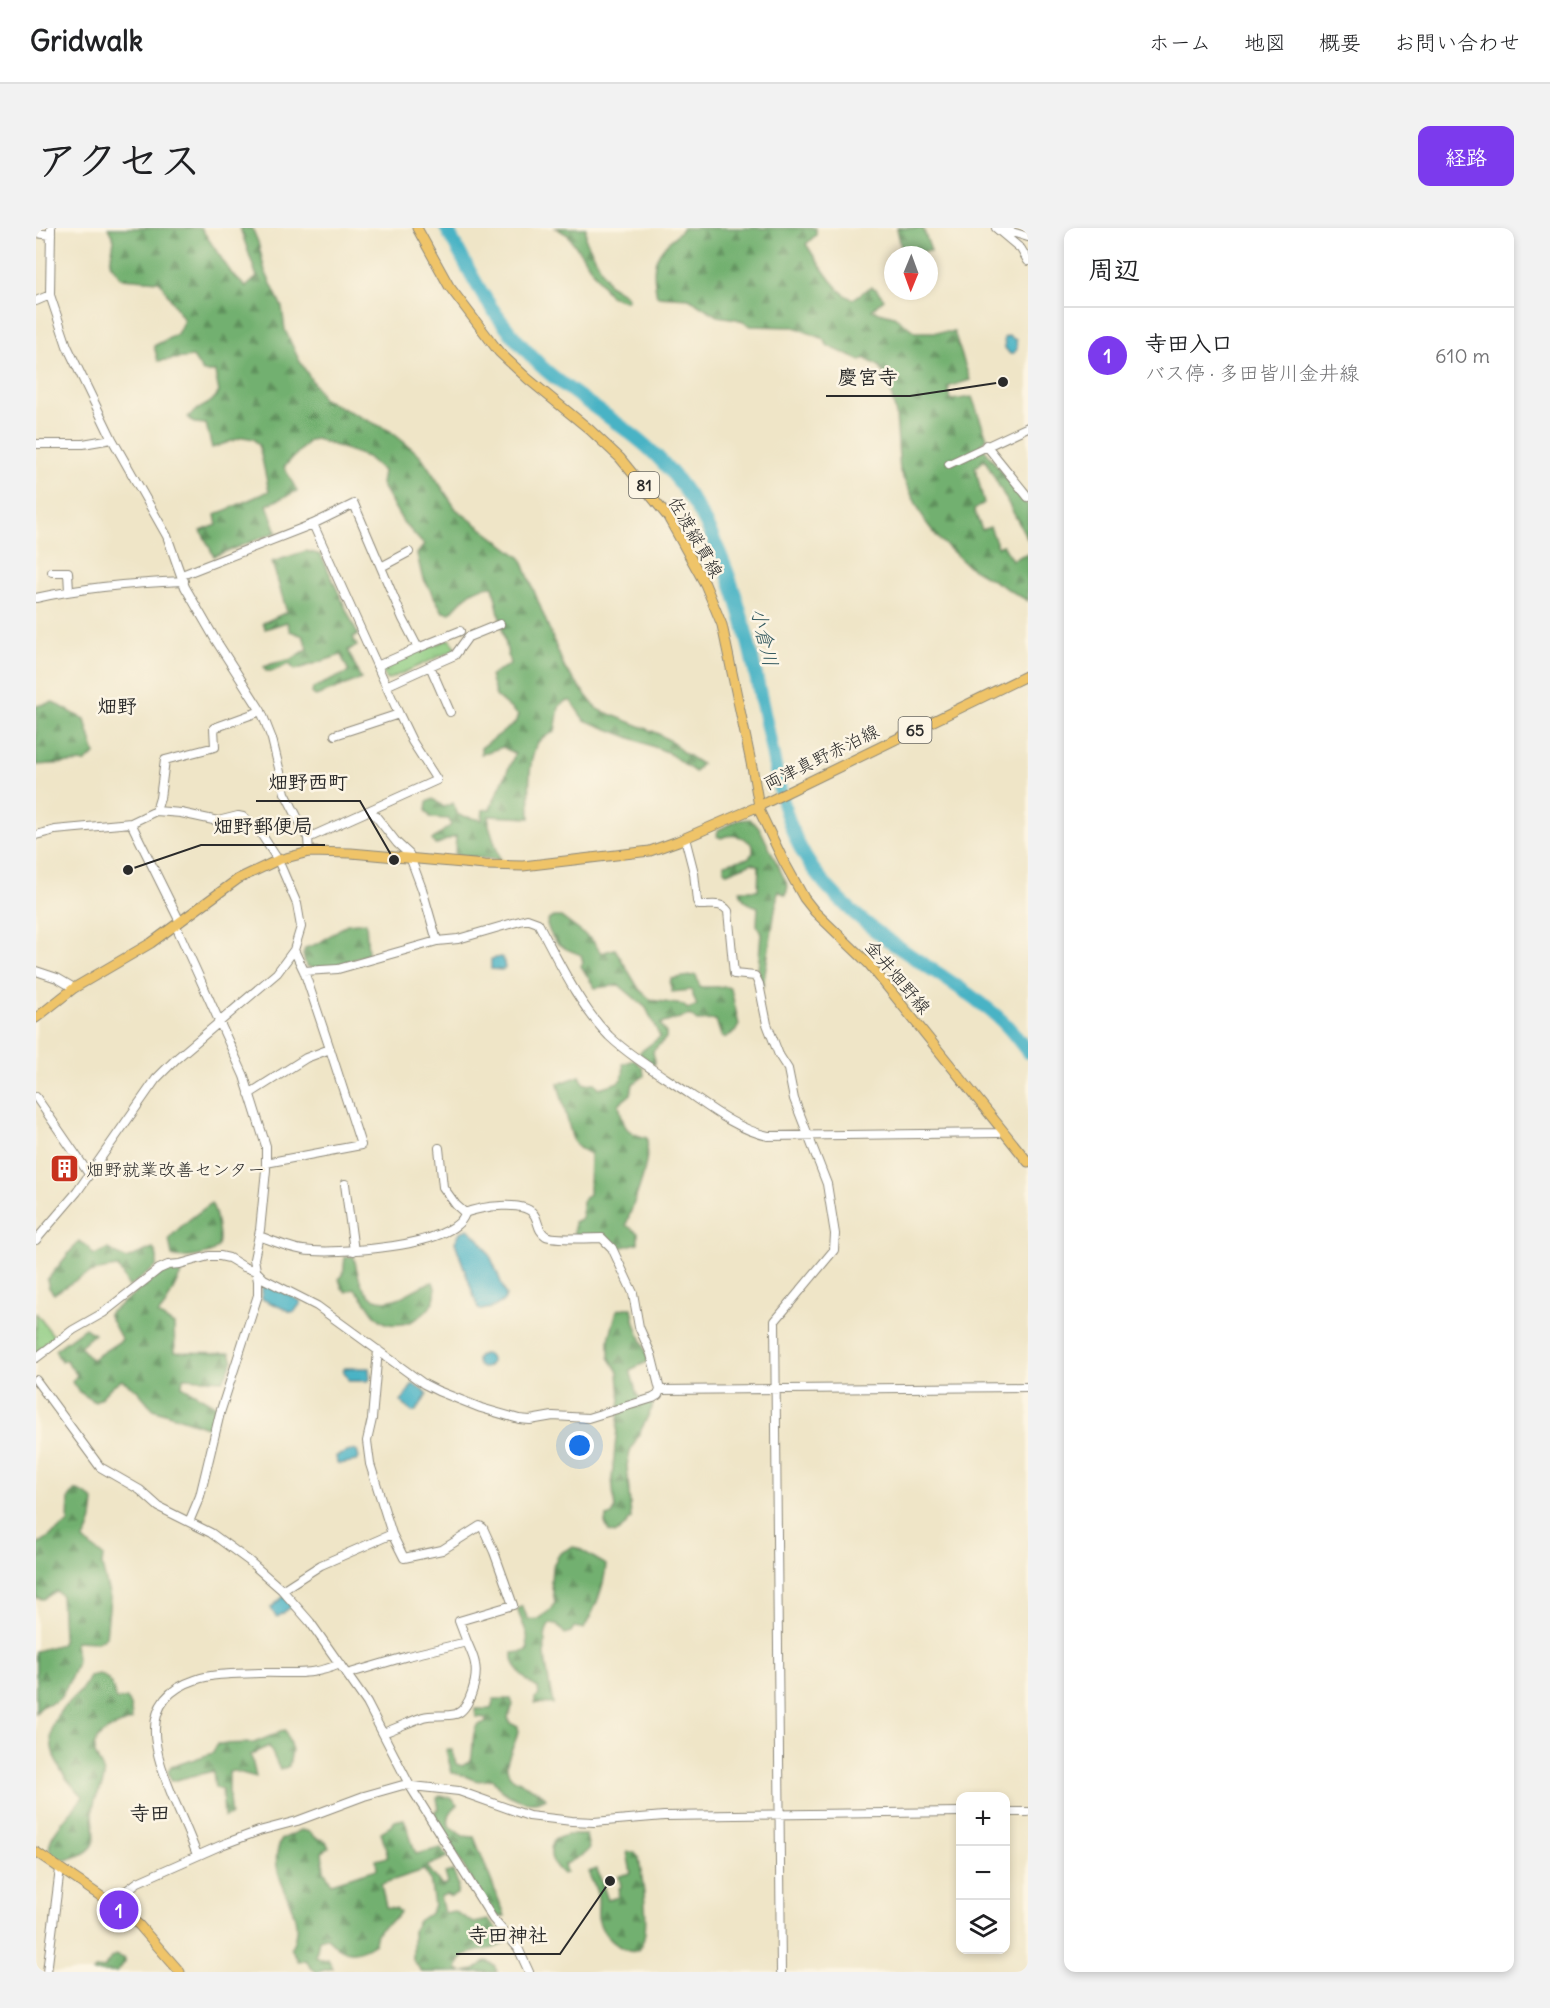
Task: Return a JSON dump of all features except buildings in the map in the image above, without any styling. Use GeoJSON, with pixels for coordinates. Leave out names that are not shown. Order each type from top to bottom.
{"type":"FeatureCollection","features":[{"type":"Feature","properties":{"kind":"main road","name":"佐渡縦貫線"},"geometry":{"type":"LineString","coordinates":[[417,228],[449,286],[499,352],[620,458],[668,517],[705,584],[722,626],[762,804]]}},
{"type":"Feature","properties":{"kind":"main road","name":"両津真野赤泊線"},"geometry":{"type":"LineString","coordinates":[[762,804],[1028,675]]}},
{"type":"Feature","properties":{"kind":"main road","name":"65"},"geometry":{"type":"LineString","coordinates":[[36,1017],[74,988],[151,943],[238,879],[278,860],[309,852],[351,853],[496,865],[538,865],[641,853],[662,848],[762,804]]}},
{"type":"Feature","properties":{"kind":"main road","name":"金井畑野線"},"geometry":{"type":"LineString","coordinates":[[762,804],[760,812],[804,898],[815,912],[869,964],[1028,1162]]}},
{"type":"Feature","properties":{"kind":"main road"},"geometry":{"type":"LineString","coordinates":[[36,1852],[111,1902],[139,1925],[180,1972]]}},
{"type":"Feature","properties":{"kind":"street"},"geometry":{"type":"LineString","coordinates":[[997,228],[1028,237]]}},
{"type":"Feature","properties":{"kind":"street"},"geometry":{"type":"LineString","coordinates":[[997,228],[1021,249],[1028,261]]}},
{"type":"Feature","properties":{"kind":"street"},"geometry":{"type":"LineString","coordinates":[[36,233],[51,231],[50,295],[68,346],[112,439],[167,537],[183,578],[215,639],[261,711],[272,739],[285,793],[308,838],[309,852]]}},
{"type":"Feature","properties":{"kind":"street"},"geometry":{"type":"LineString","coordinates":[[36,301],[50,295]]}},
{"type":"Feature","properties":{"kind":"street"},"geometry":{"type":"LineString","coordinates":[[949,464],[1028,427]]}},
{"type":"Feature","properties":{"kind":"street"},"geometry":{"type":"LineString","coordinates":[[36,444],[83,444],[112,439]]}},
{"type":"Feature","properties":{"kind":"street"},"geometry":{"type":"LineString","coordinates":[[986,445],[1028,497]]}},
{"type":"Feature","properties":{"kind":"street"},"geometry":{"type":"LineString","coordinates":[[36,598],[69,591],[183,578],[313,524],[354,504],[403,619],[418,648]]}},
{"type":"Feature","properties":{"kind":"street"},"geometry":{"type":"LineString","coordinates":[[308,838],[437,780],[412,741],[313,524]]}},
{"type":"Feature","properties":{"kind":"street"},"geometry":{"type":"LineString","coordinates":[[381,567],[409,552]]}},
{"type":"Feature","properties":{"kind":"street"},"geometry":{"type":"LineString","coordinates":[[51,572],[68,572],[69,591]]}},
{"type":"Feature","properties":{"kind":"street"},"geometry":{"type":"LineString","coordinates":[[386,686],[454,655],[468,637],[500,624]]}},
{"type":"Feature","properties":{"kind":"street"},"geometry":{"type":"LineString","coordinates":[[377,666],[460,631]]}},
{"type":"Feature","properties":{"kind":"street"},"geometry":{"type":"LineString","coordinates":[[430,666],[450,712]]}},
{"type":"Feature","properties":{"kind":"street"},"geometry":{"type":"LineString","coordinates":[[156,811],[165,760],[215,747],[214,729],[261,711]]}},
{"type":"Feature","properties":{"kind":"street"},"geometry":{"type":"LineString","coordinates":[[335,735],[399,714]]}},
{"type":"Feature","properties":{"kind":"street"},"geometry":{"type":"LineString","coordinates":[[371,810],[410,858],[437,941]]}},
{"type":"Feature","properties":{"kind":"street"},"geometry":{"type":"LineString","coordinates":[[36,835],[55,830],[131,823],[156,811],[181,813],[218,821],[243,817],[256,826],[278,860],[297,904],[301,927],[294,950],[277,973],[176,1059],[156,1079],[77,1192],[36,1240]]}},
{"type":"Feature","properties":{"kind":"street"},"geometry":{"type":"LineString","coordinates":[[131,823],[244,1076],[266,1146],[259,1236],[254,1259],[258,1295],[219,1413],[200,1496],[189,1522]]}},
{"type":"Feature","properties":{"kind":"street"},"geometry":{"type":"LineString","coordinates":[[685,838],[699,905],[720,905],[728,911],[734,974],[755,976],[757,979],[767,1024],[779,1055],[788,1069],[794,1100],[827,1184],[835,1234],[834,1250],[776,1321],[781,1972]]}},
{"type":"Feature","properties":{"kind":"street"},"geometry":{"type":"LineString","coordinates":[[304,971],[338,969],[437,941],[458,939],[527,919],[532,920],[538,923],[576,993],[609,1036],[714,1110],[758,1134],[768,1136],[999,1133],[1002,1130]]}},
{"type":"Feature","properties":{"kind":"street"},"geometry":{"type":"LineString","coordinates":[[266,1163],[361,1145],[304,971],[294,950]]}},
{"type":"Feature","properties":{"kind":"street"},"geometry":{"type":"LineString","coordinates":[[36,971],[57,978],[74,988]]}},
{"type":"Feature","properties":{"kind":"street"},"geometry":{"type":"LineString","coordinates":[[249,1094],[306,1058],[330,1049]]}},
{"type":"Feature","properties":{"kind":"street"},"geometry":{"type":"LineString","coordinates":[[36,1097],[89,1174]]}},
{"type":"Feature","properties":{"kind":"street"},"geometry":{"type":"LineString","coordinates":[[439,1148],[443,1187],[465,1213]]}},
{"type":"Feature","properties":{"kind":"street"},"geometry":{"type":"LineString","coordinates":[[345,1184],[354,1251]]}},
{"type":"Feature","properties":{"kind":"street"},"geometry":{"type":"LineString","coordinates":[[36,1358],[73,1330],[103,1313],[168,1264],[220,1256],[256,1271],[264,1279],[317,1306],[438,1391],[481,1408],[519,1419],[530,1420],[553,1416],[588,1418],[658,1395],[660,1390],[651,1354],[639,1327],[633,1293],[607,1242],[602,1238],[551,1238],[541,1232],[535,1216],[530,1211],[512,1206],[486,1207],[465,1213]]}},
{"type":"Feature","properties":{"kind":"street"},"geometry":{"type":"LineString","coordinates":[[259,1236],[302,1250],[354,1251],[432,1237],[459,1224],[465,1213]]}},
{"type":"Feature","properties":{"kind":"street"},"geometry":{"type":"LineString","coordinates":[[378,1350],[372,1419],[367,1441],[370,1464],[392,1534],[404,1558],[442,1550],[480,1526],[494,1551],[513,1600],[513,1605],[459,1620],[475,1665],[471,1696],[466,1708],[455,1714],[424,1717],[383,1733]]}},
{"type":"Feature","properties":{"kind":"street"},"geometry":{"type":"LineString","coordinates":[[36,1380],[100,1467],[140,1490],[159,1507],[221,1540],[282,1590],[309,1622],[366,1703],[410,1786],[493,1919],[518,1948],[529,1972]]}},
{"type":"Feature","properties":{"kind":"street"},"geometry":{"type":"LineString","coordinates":[[660,1390],[1028,1387]]}},
{"type":"Feature","properties":{"kind":"street"},"geometry":{"type":"LineString","coordinates":[[282,1590],[321,1565],[392,1534]]}},
{"type":"Feature","properties":{"kind":"street"},"geometry":{"type":"LineString","coordinates":[[347,1674],[467,1642]]}},
{"type":"Feature","properties":{"kind":"street"},"geometry":{"type":"LineString","coordinates":[[197,1855],[164,1775],[154,1740],[156,1716],[164,1699],[178,1687],[212,1676],[300,1674],[329,1669],[340,1664]]}},
{"type":"Feature","properties":{"kind":"street"},"geometry":{"type":"LineString","coordinates":[[111,1902],[138,1882],[197,1855],[259,1831],[297,1821],[403,1785],[459,1791],[529,1816],[572,1821],[594,1822],[664,1816],[956,1812]]}},
{"type":"Feature","properties":{"kind":"street"},"geometry":{"type":"LineString","coordinates":[[1010,1812],[1028,1812]]}},
{"type":"Feature","properties":{"kind":"street"},"geometry":{"type":"LineString","coordinates":[[47,1972],[60,1869]]}},
{"type":"Feature","properties":{"kind":"green space"},"geometry":{"type":"Polygon","coordinates":[[[108,228],[201,228],[232,274],[246,287],[257,277],[240,228],[252,228],[265,271],[282,307],[285,330],[299,360],[323,399],[390,431],[421,456],[456,509],[521,558],[565,669],[597,709],[657,733],[674,743],[681,751],[701,764],[695,772],[667,752],[584,720],[571,701],[565,701],[559,707],[555,732],[539,741],[533,754],[530,818],[489,816],[489,825],[500,860],[455,855],[456,836],[435,845],[432,840],[451,825],[449,819],[431,818],[426,811],[427,802],[433,799],[444,807],[453,803],[458,815],[482,820],[483,810],[490,809],[515,754],[503,747],[481,754],[481,748],[515,723],[518,715],[496,696],[490,676],[510,664],[493,586],[474,591],[450,613],[443,612],[422,576],[417,554],[424,545],[403,522],[381,484],[383,471],[367,457],[316,439],[310,440],[284,467],[297,491],[267,505],[277,532],[214,556],[201,531],[217,525],[215,515],[269,491],[259,445],[254,439],[243,437],[212,448],[206,424],[194,423],[188,417],[212,401],[219,392],[215,372],[203,372],[193,357],[158,361],[154,346],[177,334],[184,320],[159,281],[121,278],[110,263],[114,240],[108,228]]]}},
{"type":"Feature","properties":{"kind":"green space"},"geometry":{"type":"Polygon","coordinates":[[[556,228],[586,228],[586,240],[609,284],[625,294],[628,299],[625,301],[610,296],[568,235],[556,228]]]}},
{"type":"Feature","properties":{"kind":"green space"},"geometry":{"type":"Polygon","coordinates":[[[683,228],[816,228],[816,235],[806,244],[827,275],[847,296],[853,299],[871,287],[876,289],[884,299],[872,310],[894,316],[915,332],[954,332],[970,380],[948,387],[951,400],[972,397],[987,438],[981,445],[1028,506],[1028,540],[985,460],[975,467],[984,503],[974,510],[982,530],[990,527],[998,547],[1003,545],[1012,560],[1028,553],[1028,601],[968,566],[938,538],[925,521],[900,472],[896,415],[889,382],[879,366],[864,358],[861,361],[828,346],[822,338],[794,327],[751,326],[737,319],[717,316],[689,298],[657,296],[655,264],[657,257],[683,228]]]}},
{"type":"Feature","properties":{"kind":"green space"},"geometry":{"type":"Polygon","coordinates":[[[897,228],[923,228],[929,246],[901,246],[897,228]]]}},
{"type":"Feature","properties":{"kind":"green space"},"geometry":{"type":"Polygon","coordinates":[[[306,551],[321,555],[358,635],[353,637],[357,646],[348,650],[361,679],[316,696],[312,694],[313,688],[349,672],[341,655],[295,670],[289,664],[273,671],[266,671],[264,667],[292,659],[308,649],[303,636],[290,631],[287,622],[265,629],[263,623],[287,612],[272,562],[306,551]]]}},
{"type":"Feature","properties":{"kind":"green space"},"geometry":{"type":"Polygon","coordinates":[[[450,639],[455,646],[454,650],[387,680],[382,670],[387,664],[450,639]]]}},
{"type":"Feature","properties":{"kind":"green space"},"geometry":{"type":"Polygon","coordinates":[[[53,702],[85,720],[95,754],[85,762],[36,765],[36,706],[53,702]]]}},
{"type":"Feature","properties":{"kind":"green space"},"geometry":{"type":"Polygon","coordinates":[[[750,819],[760,829],[788,886],[786,895],[778,891],[763,987],[758,971],[761,933],[757,925],[758,907],[746,902],[740,890],[758,890],[759,866],[752,863],[727,873],[724,870],[724,864],[748,858],[753,853],[753,846],[738,836],[721,838],[717,836],[718,830],[738,820],[750,819]]]}},
{"type":"Feature","properties":{"kind":"green space"},"geometry":{"type":"Polygon","coordinates":[[[561,917],[593,941],[601,953],[615,949],[639,989],[651,1000],[684,1005],[687,1009],[697,1006],[691,990],[672,992],[670,984],[671,979],[696,975],[700,987],[731,989],[739,1025],[735,1032],[724,1038],[721,1036],[716,1020],[697,1021],[690,1015],[660,1024],[666,1033],[666,1038],[653,1051],[654,1065],[639,1053],[660,1037],[646,1008],[619,985],[595,988],[581,966],[583,962],[581,955],[563,948],[552,937],[547,924],[548,920],[561,917]]]}},
{"type":"Feature","properties":{"kind":"green space"},"geometry":{"type":"Polygon","coordinates":[[[366,922],[368,954],[329,967],[306,966],[303,955],[305,948],[319,943],[347,924],[366,922]]]}},
{"type":"Feature","properties":{"kind":"green space"},"geometry":{"type":"Polygon","coordinates":[[[634,1060],[643,1068],[644,1076],[633,1084],[631,1094],[619,1104],[629,1131],[647,1138],[646,1160],[626,1225],[638,1233],[638,1243],[616,1249],[605,1236],[574,1235],[574,1222],[582,1218],[582,1201],[589,1194],[590,1154],[579,1148],[573,1141],[558,1084],[580,1076],[584,1084],[595,1083],[599,1088],[610,1085],[621,1079],[624,1071],[623,1064],[634,1060]]]}},
{"type":"Feature","properties":{"kind":"green space"},"geometry":{"type":"Polygon","coordinates":[[[211,1203],[218,1224],[218,1246],[210,1252],[197,1256],[182,1258],[172,1256],[169,1239],[211,1203]]]}},
{"type":"Feature","properties":{"kind":"green space"},"geometry":{"type":"Polygon","coordinates":[[[79,1241],[86,1245],[94,1255],[108,1249],[126,1259],[153,1248],[157,1258],[156,1267],[129,1287],[118,1267],[92,1272],[54,1294],[47,1280],[79,1241]]]}},
{"type":"Feature","properties":{"kind":"green space"},"geometry":{"type":"Polygon","coordinates":[[[354,1256],[362,1286],[373,1298],[381,1301],[391,1300],[433,1282],[434,1300],[422,1315],[414,1320],[395,1325],[386,1323],[376,1316],[363,1297],[354,1289],[347,1292],[342,1288],[339,1279],[343,1275],[345,1257],[354,1256]]]}},
{"type":"Feature","properties":{"kind":"green space"},"geometry":{"type":"Polygon","coordinates":[[[176,1269],[181,1274],[158,1315],[174,1325],[175,1352],[230,1353],[233,1361],[223,1380],[183,1378],[182,1386],[217,1406],[210,1428],[153,1409],[137,1390],[122,1380],[113,1385],[95,1402],[78,1391],[72,1382],[77,1375],[66,1360],[61,1362],[55,1350],[85,1328],[94,1334],[80,1346],[91,1360],[122,1340],[108,1314],[161,1274],[176,1269]]]}},
{"type":"Feature","properties":{"kind":"green space"},"geometry":{"type":"Polygon","coordinates":[[[632,1308],[649,1361],[630,1370],[637,1395],[645,1403],[653,1403],[630,1452],[627,1465],[631,1518],[615,1534],[609,1532],[605,1523],[606,1517],[612,1515],[615,1510],[612,1478],[620,1399],[618,1372],[609,1357],[609,1339],[617,1310],[632,1308]]]}},
{"type":"Feature","properties":{"kind":"green space"},"geometry":{"type":"Polygon","coordinates":[[[36,1313],[56,1339],[36,1353],[36,1313]]]}},
{"type":"Feature","properties":{"kind":"green space"},"geometry":{"type":"Polygon","coordinates":[[[75,1490],[94,1500],[90,1526],[83,1540],[103,1556],[102,1566],[110,1598],[106,1637],[97,1642],[75,1641],[76,1663],[64,1692],[59,1699],[43,1706],[36,1713],[36,1651],[61,1644],[63,1636],[61,1595],[56,1591],[44,1599],[36,1598],[36,1546],[68,1523],[69,1498],[75,1490]]]}},
{"type":"Feature","properties":{"kind":"green space"},"geometry":{"type":"Polygon","coordinates":[[[572,1547],[578,1548],[606,1565],[603,1582],[584,1629],[574,1627],[571,1632],[565,1634],[557,1625],[550,1624],[545,1639],[545,1650],[553,1704],[535,1703],[535,1698],[539,1695],[538,1688],[520,1673],[513,1658],[513,1653],[528,1651],[527,1634],[517,1609],[522,1606],[528,1619],[536,1620],[552,1609],[555,1602],[551,1582],[552,1567],[560,1553],[572,1547]]]}},
{"type":"Feature","properties":{"kind":"green space"},"geometry":{"type":"Polygon","coordinates":[[[99,1674],[109,1681],[116,1700],[127,1698],[132,1720],[103,1734],[94,1746],[104,1779],[94,1804],[94,1842],[85,1853],[66,1860],[58,1860],[49,1850],[50,1843],[60,1825],[83,1796],[67,1780],[56,1760],[51,1738],[53,1727],[57,1716],[82,1689],[89,1676],[99,1674]]]}},
{"type":"Feature","properties":{"kind":"green space"},"geometry":{"type":"Polygon","coordinates":[[[494,1699],[511,1699],[513,1705],[508,1717],[510,1723],[518,1727],[518,1734],[507,1761],[509,1774],[546,1798],[531,1802],[516,1799],[496,1785],[492,1779],[478,1781],[452,1773],[446,1750],[452,1750],[456,1764],[462,1766],[471,1761],[475,1729],[477,1725],[486,1722],[486,1718],[476,1717],[475,1709],[491,1709],[494,1699]]]}},
{"type":"Feature","properties":{"kind":"green space"},"geometry":{"type":"Polygon","coordinates":[[[285,1730],[292,1750],[289,1766],[280,1770],[269,1746],[251,1755],[256,1777],[234,1771],[229,1772],[231,1815],[224,1817],[222,1789],[215,1788],[213,1771],[171,1781],[168,1771],[171,1767],[213,1753],[217,1744],[254,1743],[285,1730]]]}},
{"type":"Feature","properties":{"kind":"green space"},"geometry":{"type":"Polygon","coordinates":[[[440,1796],[451,1798],[458,1805],[450,1814],[449,1826],[463,1836],[474,1837],[505,1916],[500,1917],[494,1914],[484,1902],[435,1816],[435,1811],[439,1809],[437,1798],[440,1796]]]}},
{"type":"Feature","properties":{"kind":"green space"},"geometry":{"type":"Polygon","coordinates":[[[404,1819],[416,1854],[440,1848],[448,1857],[427,1866],[442,1886],[448,1883],[445,1873],[453,1871],[458,1884],[457,1894],[451,1897],[446,1894],[440,1897],[444,1913],[454,1911],[474,1923],[488,1920],[504,1936],[505,1942],[492,1949],[465,1956],[457,1969],[462,1972],[422,1972],[413,1960],[413,1930],[418,1921],[431,1912],[434,1905],[430,1879],[424,1870],[381,1884],[386,1907],[396,1908],[400,1912],[379,1930],[375,1943],[368,1948],[349,1952],[338,1948],[326,1937],[319,1939],[316,1957],[322,1960],[328,1959],[333,1968],[317,1972],[306,1960],[299,1962],[291,1948],[296,1934],[292,1907],[277,1867],[277,1853],[282,1839],[301,1830],[326,1841],[329,1848],[322,1852],[324,1870],[331,1883],[377,1869],[376,1860],[388,1857],[381,1832],[395,1821],[404,1819]]]}},
{"type":"Feature","properties":{"kind":"green space"},"geometry":{"type":"Polygon","coordinates":[[[567,1835],[586,1835],[589,1849],[564,1865],[566,1872],[563,1874],[553,1862],[551,1849],[555,1839],[567,1835]]]}},
{"type":"Feature","properties":{"kind":"green space"},"geometry":{"type":"Polygon","coordinates":[[[627,1852],[635,1852],[639,1858],[646,1915],[642,1944],[636,1951],[626,1950],[619,1946],[609,1939],[602,1929],[598,1917],[597,1895],[588,1872],[597,1869],[608,1900],[618,1897],[621,1887],[619,1876],[631,1873],[627,1852]]]}},
{"type":"Feature","properties":{"kind":"green space"},"geometry":{"type":"Polygon","coordinates":[[[116,1955],[123,1958],[125,1962],[117,1972],[93,1972],[95,1969],[104,1968],[116,1955]]]}},
{"type":"Feature","properties":{"kind":"green space"},"geometry":{"type":"Polygon","coordinates":[[[487,1961],[494,1965],[497,1972],[464,1972],[474,1970],[487,1961]]]}},
{"type":"Feature","properties":{"kind":"water"},"geometry":{"type":"Polygon","coordinates":[[[1008,336],[1016,340],[1017,349],[1013,354],[1005,348],[1004,338],[1008,336]]]}},
{"type":"Feature","properties":{"kind":"water"},"geometry":{"type":"Polygon","coordinates":[[[501,957],[505,968],[491,969],[491,959],[501,957]]]}},
{"type":"Feature","properties":{"kind":"water"},"geometry":{"type":"Polygon","coordinates":[[[468,1229],[476,1235],[487,1251],[506,1295],[504,1301],[492,1308],[481,1310],[478,1308],[455,1242],[460,1232],[468,1229]]]}},
{"type":"Feature","properties":{"kind":"water"},"geometry":{"type":"Polygon","coordinates":[[[266,1283],[300,1301],[295,1311],[291,1312],[262,1299],[262,1287],[266,1283]]]}},
{"type":"Feature","properties":{"kind":"water"},"geometry":{"type":"Polygon","coordinates":[[[481,1354],[487,1354],[491,1361],[487,1368],[481,1368],[477,1364],[477,1358],[481,1354]]]}},
{"type":"Feature","properties":{"kind":"water"},"geometry":{"type":"Polygon","coordinates":[[[345,1368],[369,1368],[370,1379],[368,1381],[349,1381],[343,1370],[345,1368]]]}},
{"type":"Feature","properties":{"kind":"water"},"geometry":{"type":"Polygon","coordinates":[[[413,1384],[428,1394],[415,1412],[401,1402],[413,1384]]]}},
{"type":"Feature","properties":{"kind":"water"},"geometry":{"type":"Polygon","coordinates":[[[353,1450],[357,1451],[359,1458],[356,1461],[337,1463],[336,1456],[353,1450]]]}},
{"type":"Feature","properties":{"kind":"water"},"geometry":{"type":"Polygon","coordinates":[[[284,1596],[292,1606],[276,1617],[271,1608],[284,1596]]]}},
{"type":"Feature","properties":{"kind":"waterway","name":"小倉川"},"geometry":{"type":"LineString","coordinates":[[446,228],[488,303],[517,340],[553,377],[620,425],[656,455],[683,487],[698,510],[722,558],[731,583],[752,659],[784,805],[803,854],[813,869],[826,886],[856,915],[994,1014],[1028,1052]]}},
{"type":"Feature","properties":{"kind":"place","name":"慶宮寺"},"geometry":{"type":"Point","coordinates":[1003,382]}},
{"type":"Feature","properties":{"kind":"place","name":"畑野西町"},"geometry":{"type":"Point","coordinates":[394,860]}},
{"type":"Feature","properties":{"kind":"place","name":"畑野郵便局"},"geometry":{"type":"Point","coordinates":[128,870]}},
{"type":"Feature","properties":{"kind":"place","name":"畑野就業改善センター"},"geometry":{"type":"Point","coordinates":[65,1169]}},
{"type":"Feature","properties":{"kind":"place","name":"寺田神社"},"geometry":{"type":"Point","coordinates":[610,1881]}},
{"type":"Feature","properties":{"kind":"place","name":"寺田入口"},"geometry":{"type":"Point","coordinates":[119,1910]}},
{"type":"Feature","properties":{"kind":"district","name":"畑野"},"geometry":{"type":"Point","coordinates":[117,705]}},
{"type":"Feature","properties":{"kind":"district","name":"寺田"},"geometry":{"type":"Point","coordinates":[150,1812]}}]}
